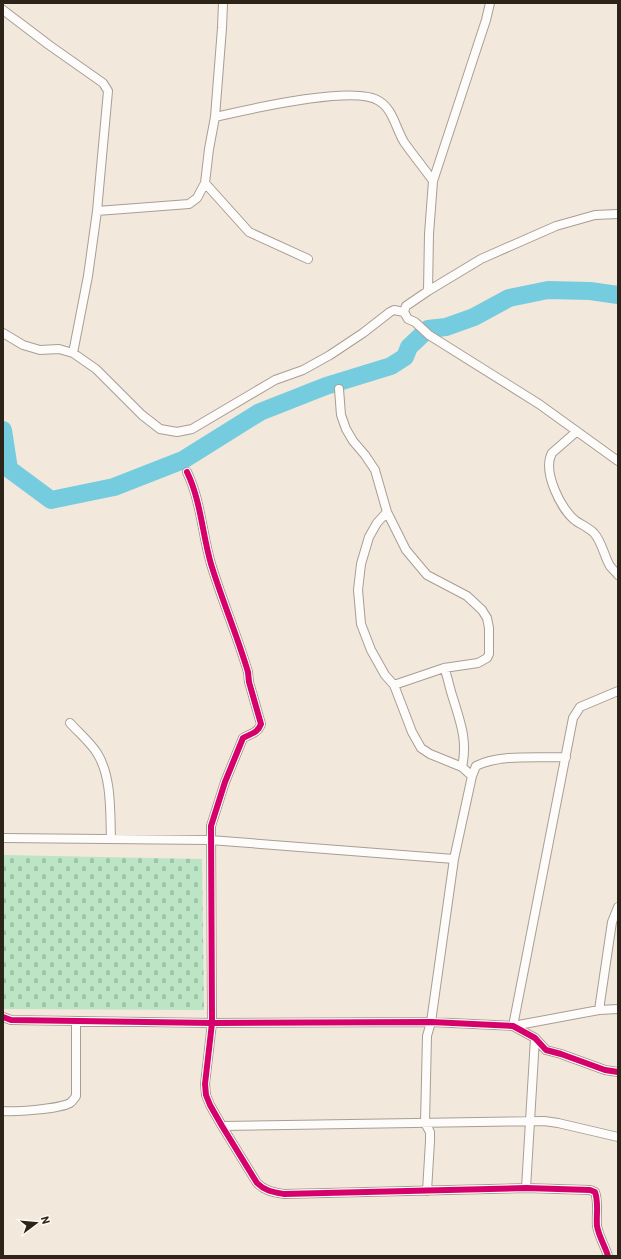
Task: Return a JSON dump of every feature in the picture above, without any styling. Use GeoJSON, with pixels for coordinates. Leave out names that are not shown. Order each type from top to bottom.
{"type":"FeatureCollection","features":[{"type":"Feature","properties":{"kind":"street"},"geometry":{"type":"LineString","coordinates":[[97,211],[189,204],[197,198],[205,183],[215,117],[222,28],[222,3]]}},
{"type":"Feature","properties":{"kind":"street"},"geometry":{"type":"LineString","coordinates":[[428,291],[429,234],[433,181],[484,28],[490,3]]}},
{"type":"Feature","properties":{"kind":"street"},"geometry":{"type":"LineString","coordinates":[[3,10],[48,45],[103,83],[108,91],[97,211],[88,276],[73,353]]}},
{"type":"Feature","properties":{"kind":"street"},"geometry":{"type":"LineString","coordinates":[[215,117],[300,100],[346,95],[368,96],[379,100],[388,109],[404,141],[433,181]]}},
{"type":"Feature","properties":{"kind":"street"},"geometry":{"type":"LineString","coordinates":[[205,183],[248,232],[308,259]]}},
{"type":"Feature","properties":{"kind":"street"},"geometry":{"type":"LineString","coordinates":[[618,214],[595,215],[550,229],[481,259],[406,306],[404,312],[408,319],[415,322],[429,335],[539,404],[618,461]]}},
{"type":"Feature","properties":{"kind":"street"},"geometry":{"type":"LineString","coordinates":[[3,333],[23,345],[40,350],[59,349],[73,353],[96,369],[142,415],[160,429],[177,432],[192,429],[275,380],[310,366],[363,333],[390,312],[394,310],[404,312]]}},
{"type":"Feature","properties":{"kind":"street"},"geometry":{"type":"LineString","coordinates":[[339,388],[341,415],[346,429],[375,470],[387,512],[406,550],[427,575],[467,596],[482,610],[487,618],[489,628],[490,654],[487,658],[478,663],[444,668],[394,685]]}},
{"type":"Feature","properties":{"kind":"street"},"geometry":{"type":"LineString","coordinates":[[576,432],[552,453],[550,458],[548,464],[554,490],[562,505],[575,521],[594,534],[610,566],[618,575]]}},
{"type":"Feature","properties":{"kind":"street"},"geometry":{"type":"LineString","coordinates":[[187,472],[198,501],[202,529],[211,563],[248,672],[249,682],[261,724],[259,729],[243,738],[240,743],[210,826],[212,1023],[205,1084],[206,1095],[222,1126],[257,1183],[269,1192],[284,1194],[526,1188],[590,1190],[595,1192],[597,1197],[598,1227],[600,1237],[606,1248],[608,1256]]}},
{"type":"Feature","properties":{"kind":"street"},"geometry":{"type":"LineString","coordinates":[[387,512],[377,523],[369,536],[361,564],[358,590],[361,624],[369,644],[385,675],[394,685],[412,732],[421,748],[430,754],[462,768],[472,776]]}},
{"type":"Feature","properties":{"kind":"street"},"geometry":{"type":"LineString","coordinates":[[444,668],[465,740],[462,768]]}},
{"type":"Feature","properties":{"kind":"street"},"geometry":{"type":"LineString","coordinates":[[513,1026],[573,718],[580,707],[618,691]]}},
{"type":"Feature","properties":{"kind":"street"},"geometry":{"type":"LineString","coordinates":[[70,723],[97,753],[103,765],[107,778],[111,839]]}},
{"type":"Feature","properties":{"kind":"street"},"geometry":{"type":"LineString","coordinates":[[427,1190],[430,1132],[425,1123],[427,1036],[431,1022],[454,859],[472,776],[476,766],[486,761],[498,759],[566,757]]}},
{"type":"Feature","properties":{"kind":"street"},"geometry":{"type":"LineString","coordinates":[[3,838],[210,840],[454,859]]}},
{"type":"Feature","properties":{"kind":"street"},"geometry":{"type":"LineString","coordinates":[[599,1010],[612,922],[618,907]]}},
{"type":"Feature","properties":{"kind":"street"},"geometry":{"type":"LineString","coordinates":[[3,1017],[11,1020],[212,1023],[431,1022],[513,1026],[599,1010],[618,1010]]}},
{"type":"Feature","properties":{"kind":"street"},"geometry":{"type":"LineString","coordinates":[[3,1111],[22,1111],[50,1107],[69,1104],[73,1101],[76,1096],[76,1021]]}},
{"type":"Feature","properties":{"kind":"street"},"geometry":{"type":"LineString","coordinates":[[513,1026],[535,1038],[546,1050],[605,1070],[618,1072]]}},
{"type":"Feature","properties":{"kind":"street"},"geometry":{"type":"LineString","coordinates":[[526,1188],[535,1038]]}},
{"type":"Feature","properties":{"kind":"street"},"geometry":{"type":"LineString","coordinates":[[222,1126],[544,1121],[618,1137]]}},
{"type":"Feature","properties":{"kind":"green space"},"geometry":{"type":"Polygon","coordinates":[[[3,855],[202,859],[204,1010],[3,1009],[3,855]]]}},
{"type":"Feature","properties":{"kind":"waterway"},"geometry":{"type":"LineString","coordinates":[[3,430],[9,469],[51,500],[114,487],[183,460],[260,412],[326,386],[391,366],[405,357],[409,347],[428,329],[446,327],[474,317],[509,298],[548,290],[590,291],[618,295]]}},
{"type":"Feature","properties":{"kind":"cycle path"},"geometry":{"type":"LineString","coordinates":[[187,472],[195,494],[211,564],[244,658],[261,724],[256,731],[243,738],[225,782],[211,826],[212,1023],[205,1084],[206,1095],[210,1105],[257,1183],[269,1191],[284,1194],[526,1188],[590,1190],[595,1192],[597,1205],[597,1226],[608,1256]]}},
{"type":"Feature","properties":{"kind":"cycle path"},"geometry":{"type":"LineString","coordinates":[[3,1017],[11,1020],[212,1023],[431,1022],[513,1026],[535,1038],[546,1050],[605,1070],[618,1072]]}}]}
